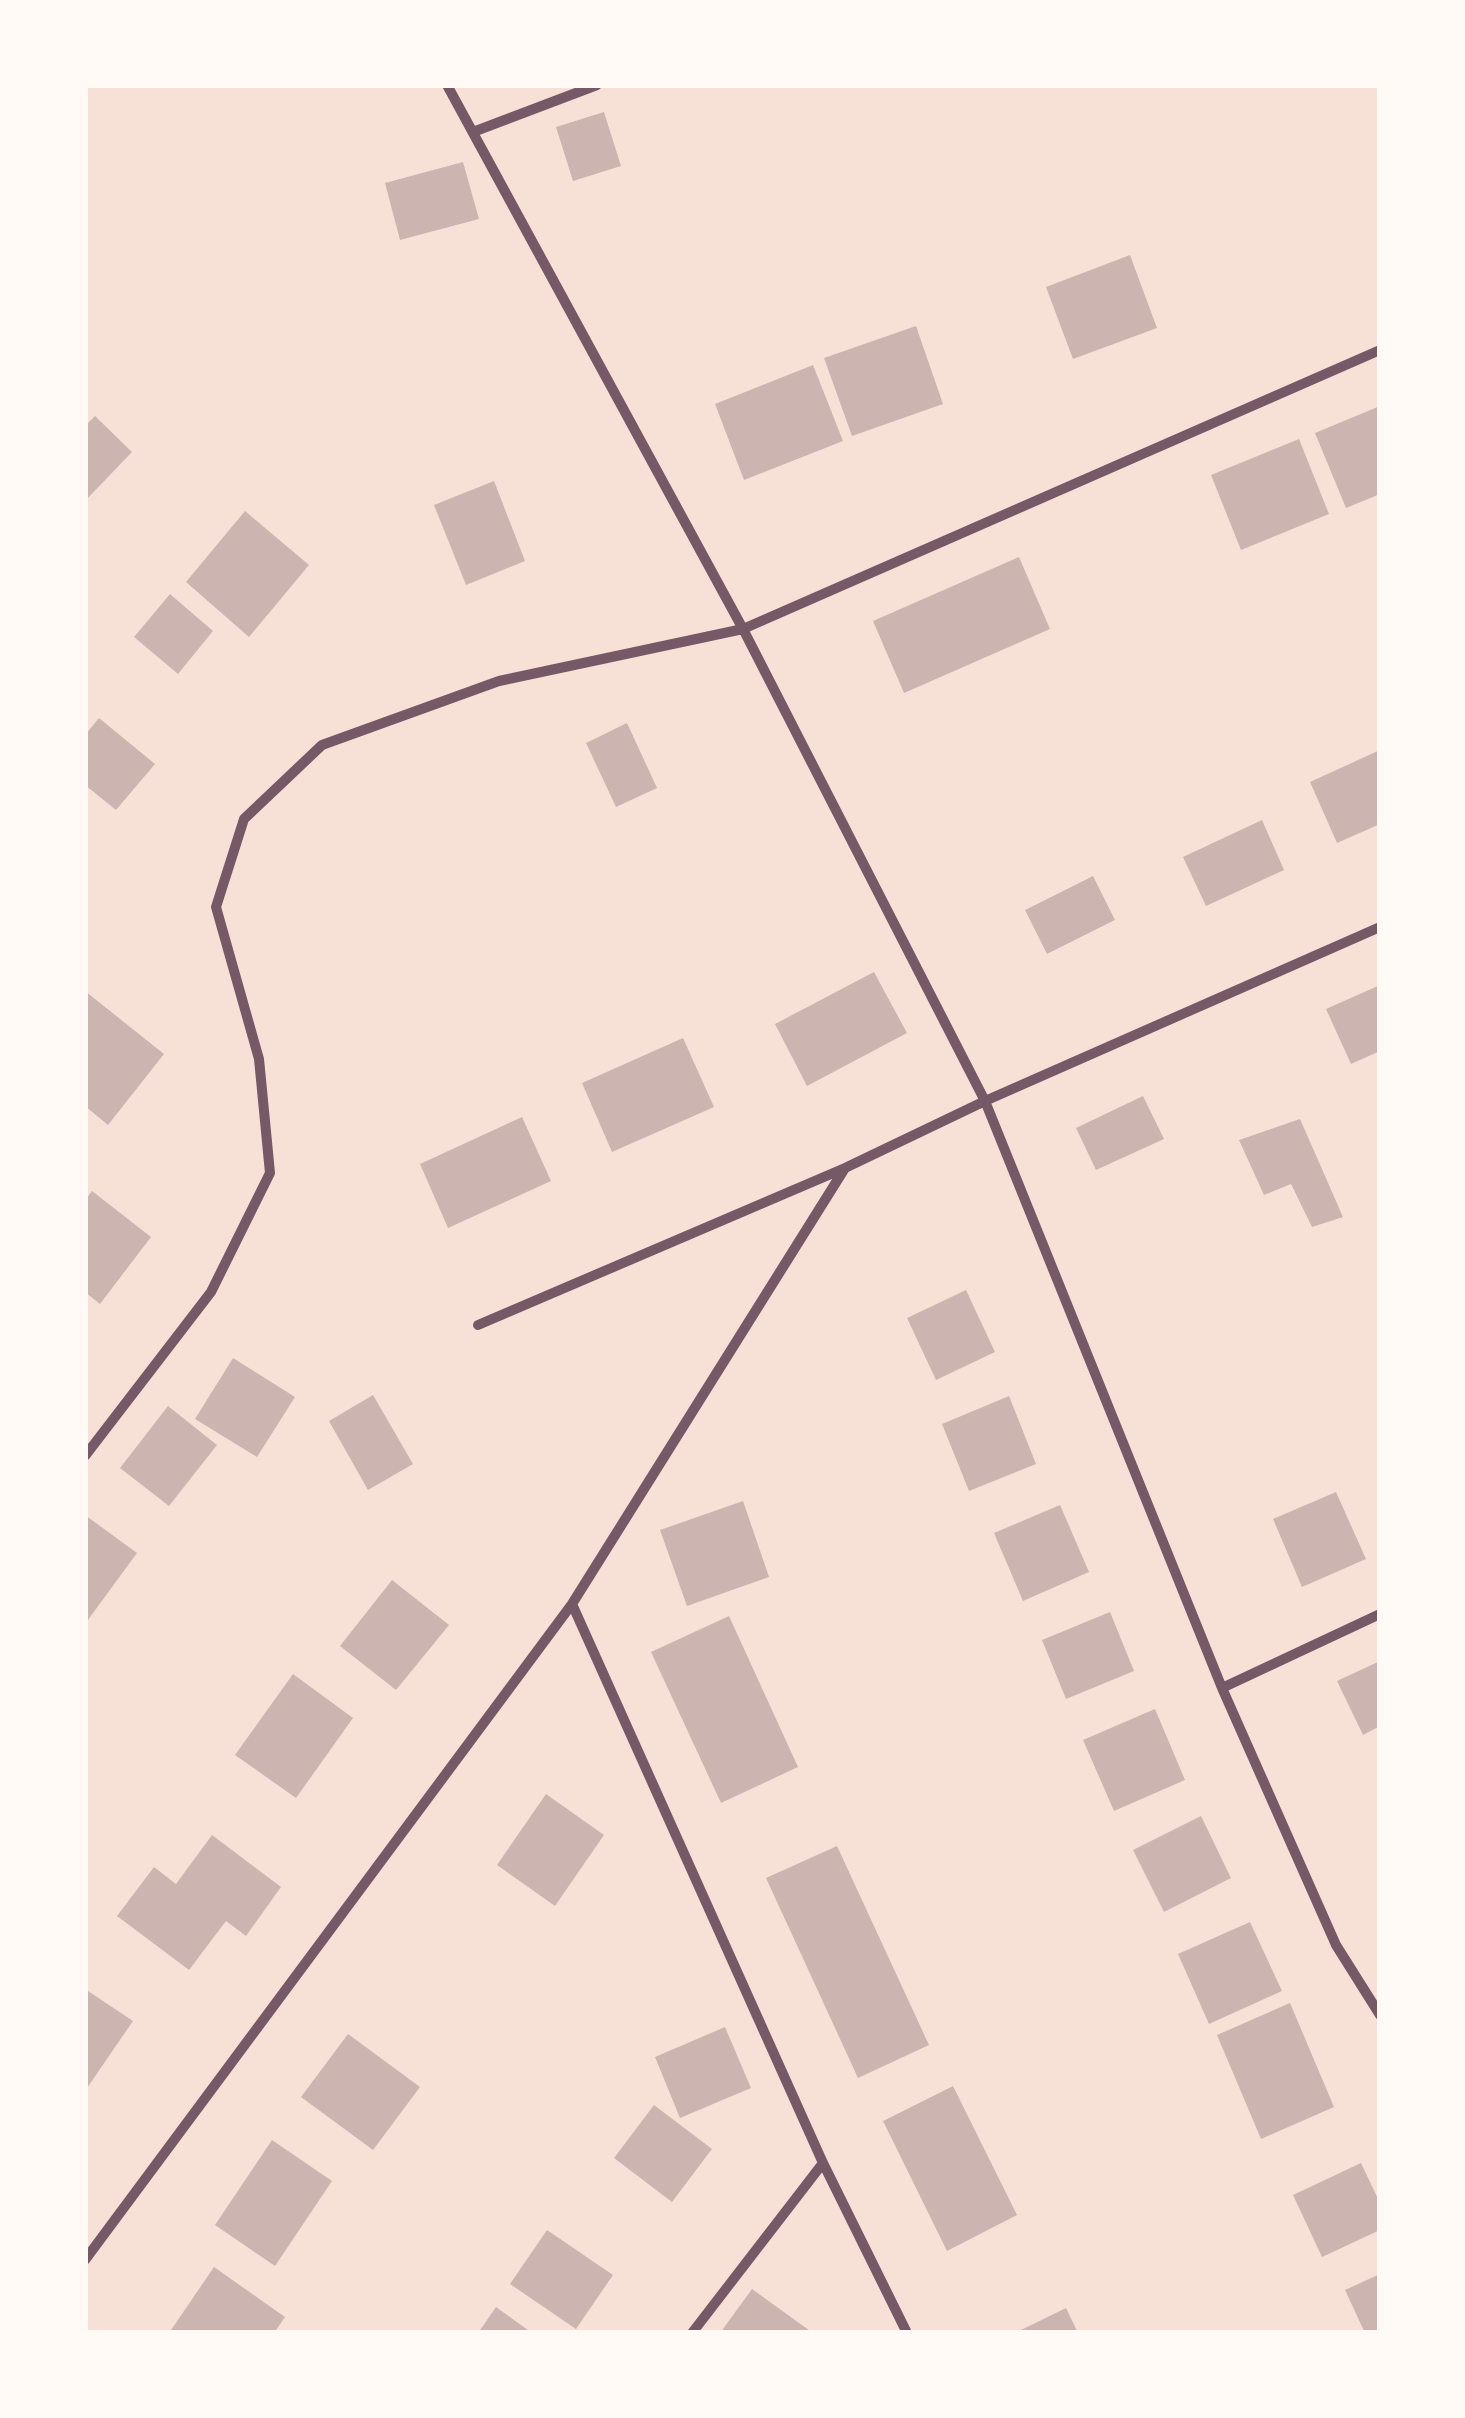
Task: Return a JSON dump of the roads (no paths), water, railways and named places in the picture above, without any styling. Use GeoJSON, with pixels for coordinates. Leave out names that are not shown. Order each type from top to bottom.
{"type":"FeatureCollection","features":[{"type":"Feature","properties":{"kind":"street"},"geometry":{"type":"LineString","coordinates":[[447,85],[744,629],[985,1101],[1222,1688],[1336,1945],[1380,2015]]}},
{"type":"Feature","properties":{"kind":"street"},"geometry":{"type":"LineString","coordinates":[[474,132],[596,85]]}},
{"type":"Feature","properties":{"kind":"street"},"geometry":{"type":"LineString","coordinates":[[85,1456],[212,1292],[270,1173],[259,1059],[216,907],[244,819],[322,745],[499,680],[744,629],[1380,350]]}},
{"type":"Feature","properties":{"kind":"street"},"geometry":{"type":"LineString","coordinates":[[478,1326],[845,1168],[985,1101],[1380,927]]}},
{"type":"Feature","properties":{"kind":"street"},"geometry":{"type":"LineString","coordinates":[[85,2260],[572,1604],[845,1168]]}},
{"type":"Feature","properties":{"kind":"street"},"geometry":{"type":"LineString","coordinates":[[572,1604],[823,2163],[907,2333]]}},
{"type":"Feature","properties":{"kind":"street"},"geometry":{"type":"LineString","coordinates":[[1222,1688],[1380,1614]]}},
{"type":"Feature","properties":{"kind":"street"},"geometry":{"type":"LineString","coordinates":[[692,2333],[823,2163]]}}]}
